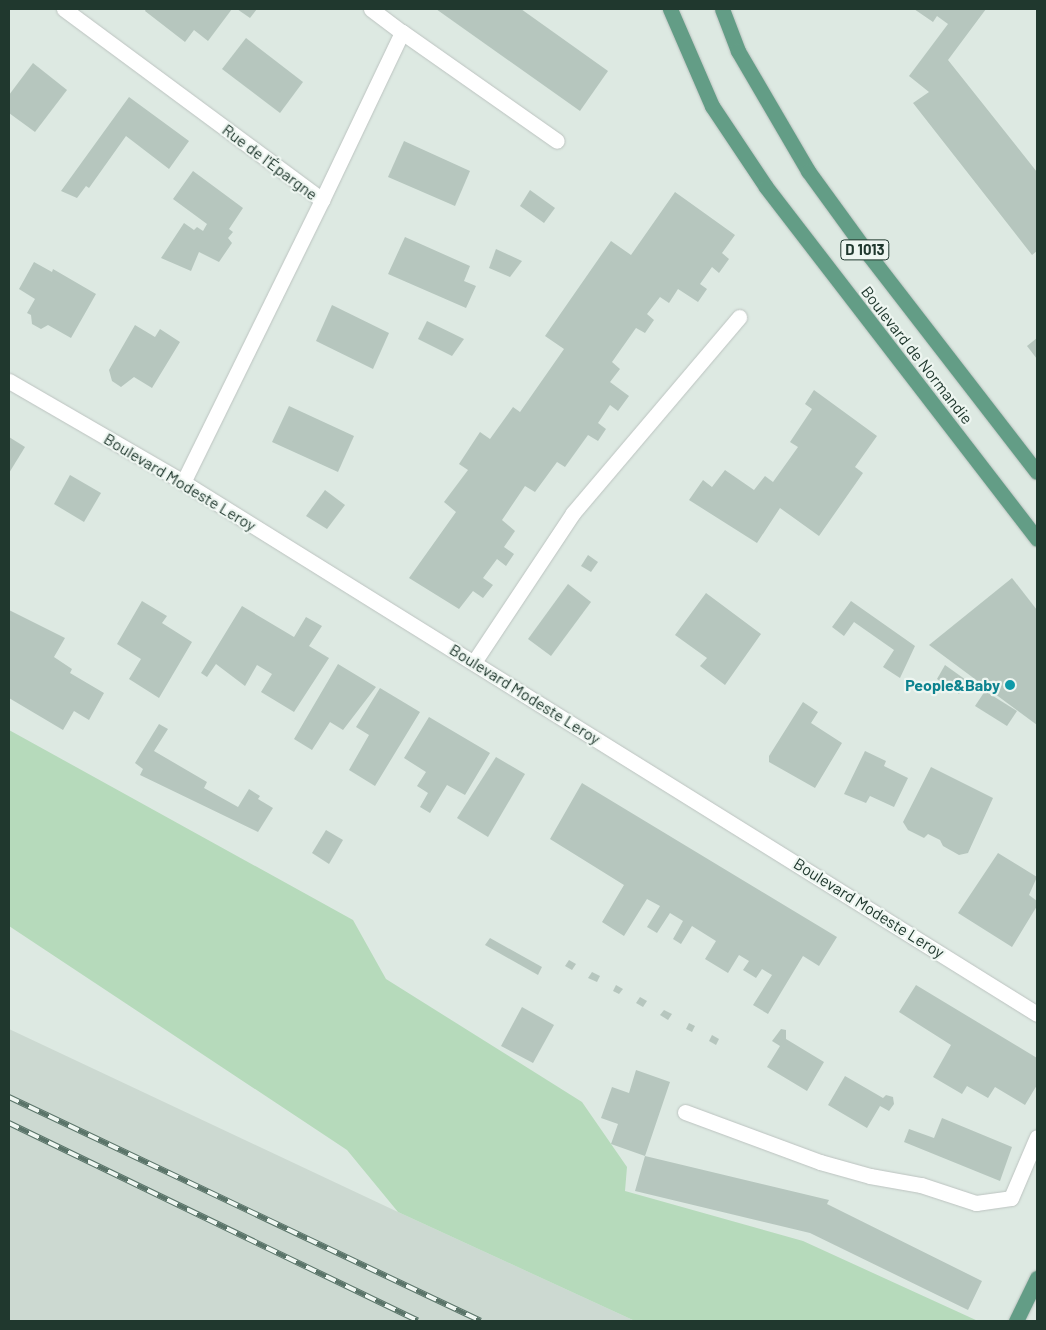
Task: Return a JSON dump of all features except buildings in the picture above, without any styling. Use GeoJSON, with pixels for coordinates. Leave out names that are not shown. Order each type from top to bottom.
{"type":"FeatureCollection","features":[{"type":"Feature","properties":{"kind":"main road","name":"Boulevard de Normandie"},"geometry":{"type":"LineString","coordinates":[[670,9],[712,106],[766,187],[1037,539]]}},
{"type":"Feature","properties":{"kind":"main road","name":"Boulevard de Normandie"},"geometry":{"type":"LineString","coordinates":[[722,9],[738,51],[808,170],[869,255],[1037,472]]}},
{"type":"Feature","properties":{"kind":"main road"},"geometry":{"type":"LineString","coordinates":[[1016,1321],[1037,1278]]}},
{"type":"Feature","properties":{"kind":"street","name":"Rue de l'Épargne"},"geometry":{"type":"LineString","coordinates":[[64,9],[322,200],[183,482]]}},
{"type":"Feature","properties":{"kind":"street"},"geometry":{"type":"LineString","coordinates":[[371,9],[557,141]]}},
{"type":"Feature","properties":{"kind":"street"},"geometry":{"type":"LineString","coordinates":[[322,200],[402,32]]}},
{"type":"Feature","properties":{"kind":"street"},"geometry":{"type":"LineString","coordinates":[[474,662],[573,513],[738,317]]}},
{"type":"Feature","properties":{"kind":"street","name":"Boulevard Modeste Leroy"},"geometry":{"type":"LineString","coordinates":[[9,381],[183,482],[1037,1014]]}},
{"type":"Feature","properties":{"kind":"street"},"geometry":{"type":"LineString","coordinates":[[685,1112],[820,1162],[921,1185],[976,1203],[1011,1198],[1037,1137]]}},
{"type":"Feature","properties":{"kind":"shaded area"},"geometry":{"type":"Polygon","coordinates":[[[9,1029],[398,1212],[635,1321],[9,1321],[9,1029]]]}},
{"type":"Feature","properties":{"kind":"green space"},"geometry":{"type":"Polygon","coordinates":[[[9,730],[353,920],[386,979],[582,1102],[627,1167],[625,1191],[803,1241],[978,1321],[635,1321],[398,1212],[347,1150],[9,926],[9,730]]]}},
{"type":"Feature","properties":{"kind":"railway"},"geometry":{"type":"LineString","coordinates":[[9,1097],[481,1321]]}},
{"type":"Feature","properties":{"kind":"railway"},"geometry":{"type":"LineString","coordinates":[[9,1123],[418,1321]]}},
{"type":"Feature","properties":{"kind":"place","name":"People&Baby"},"geometry":{"type":"Point","coordinates":[1010,685]}}]}
